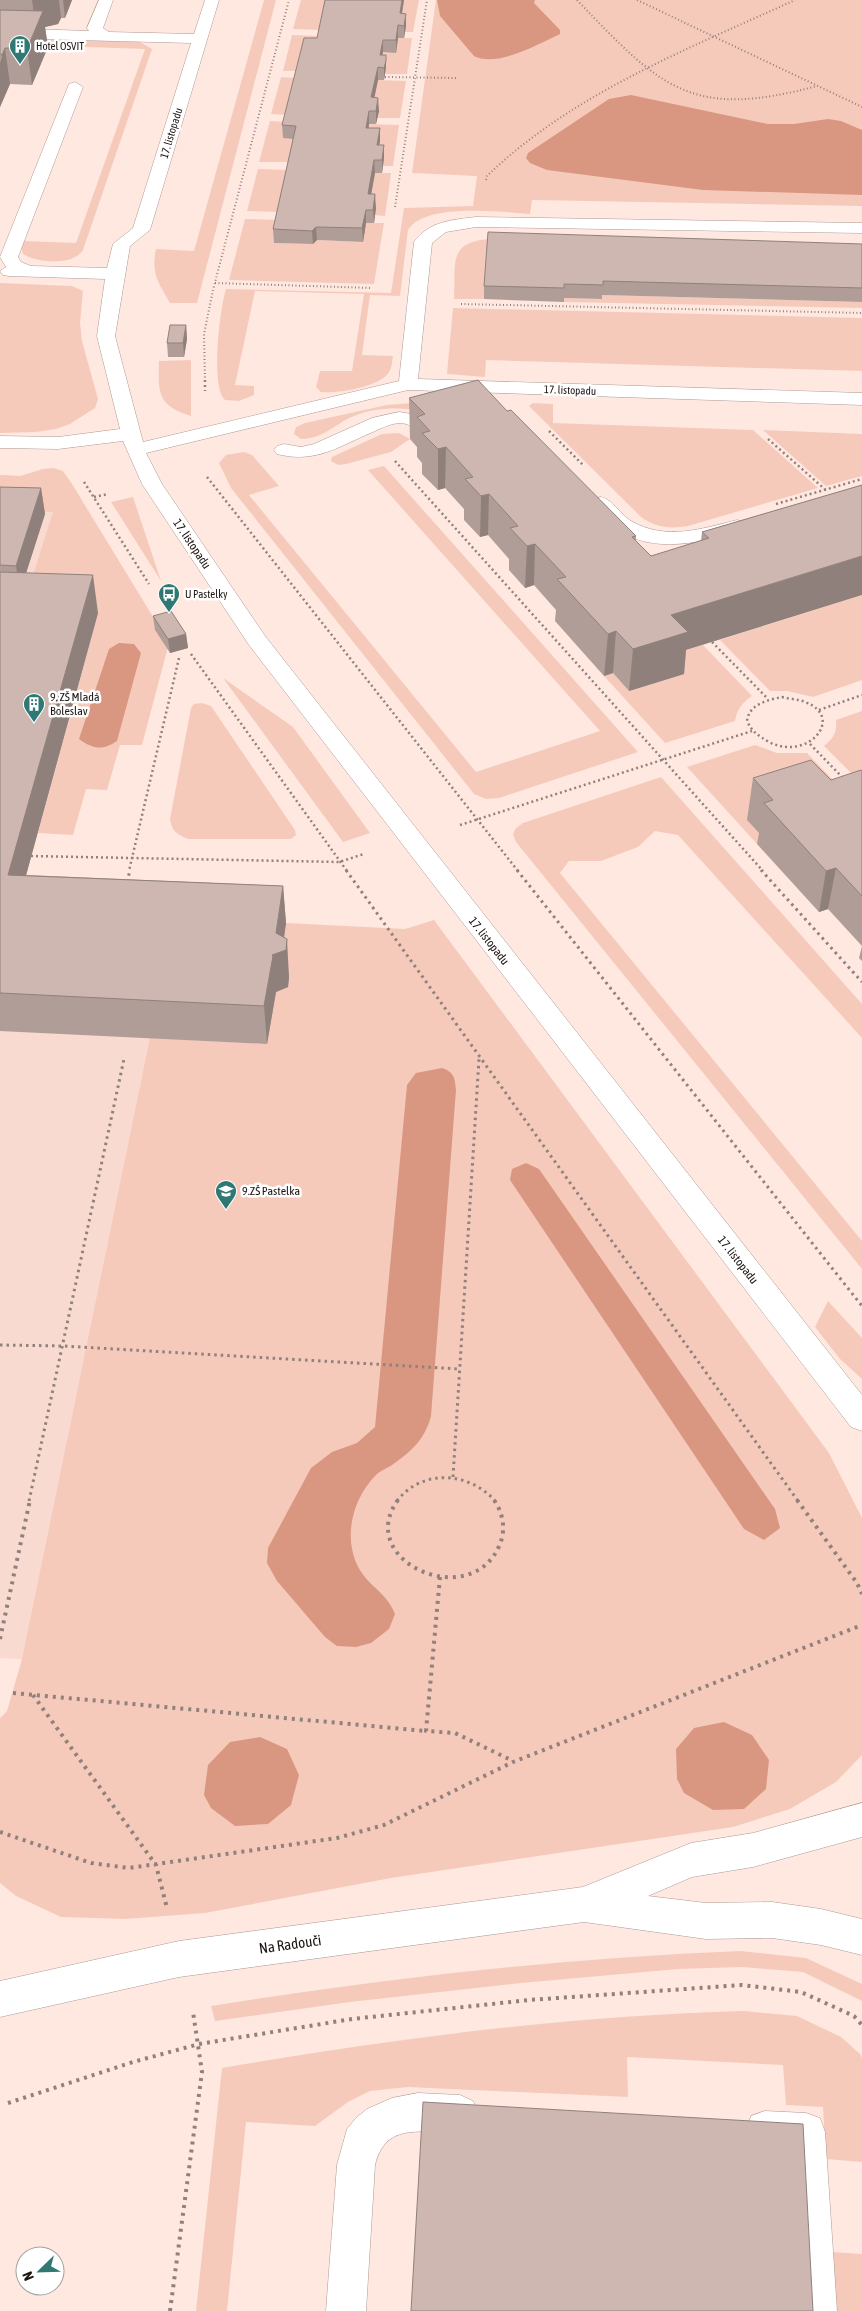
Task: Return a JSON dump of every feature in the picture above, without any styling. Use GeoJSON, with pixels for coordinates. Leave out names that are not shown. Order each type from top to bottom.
{"type":"FeatureCollection","features":[{"type":"Feature","properties":{"kind":"street"},"geometry":{"type":"LineString","coordinates":[[106,0],[96,28],[98,33],[109,37]]}},
{"type":"Feature","properties":{"kind":"street","name":"17. listopadu"},"geometry":{"type":"LineString","coordinates":[[212,0],[141,230],[122,244],[115,274],[106,336],[132,442],[152,484],[257,640],[862,1418]]}},
{"type":"Feature","properties":{"kind":"street"},"geometry":{"type":"LineString","coordinates":[[0,33],[201,39]]}},
{"type":"Feature","properties":{"kind":"street"},"geometry":{"type":"LineString","coordinates":[[27,271],[14,266],[9,257],[75,87]]}},
{"type":"Feature","properties":{"kind":"street"},"geometry":{"type":"LineString","coordinates":[[408,384],[423,242],[428,234],[440,227],[476,222],[862,228]]}},
{"type":"Feature","properties":{"kind":"street"},"geometry":{"type":"LineString","coordinates":[[0,270],[115,274]]}},
{"type":"Feature","properties":{"kind":"street","name":"17. listopadu"},"geometry":{"type":"LineString","coordinates":[[0,442],[132,442],[259,420],[408,384],[862,399]]}},
{"type":"Feature","properties":{"kind":"street"},"geometry":{"type":"LineString","coordinates":[[485,387],[503,404]]}},
{"type":"Feature","properties":{"kind":"street"},"geometry":{"type":"LineString","coordinates":[[284,414],[287,394]]}},
{"type":"Feature","properties":{"kind":"street"},"geometry":{"type":"LineString","coordinates":[[284,450],[293,454],[312,453],[365,426],[393,419],[420,422],[429,426],[435,432]]}},
{"type":"Feature","properties":{"kind":"street"},"geometry":{"type":"LineString","coordinates":[[259,420],[302,471]]}},
{"type":"Feature","properties":{"kind":"street"},"geometry":{"type":"LineString","coordinates":[[588,491],[622,525],[659,539],[696,538],[752,522]]}},
{"type":"Feature","properties":{"kind":"street"},"geometry":{"type":"LineString","coordinates":[[583,1905],[691,1860],[753,1850],[862,1820]]}},
{"type":"Feature","properties":{"kind":"street"},"geometry":{"type":"LineString","coordinates":[[583,1905],[706,1921],[772,1920],[821,1927],[862,1938]]}},
{"type":"Feature","properties":{"kind":"street","name":"Na Radouči"},"geometry":{"type":"LineString","coordinates":[[0,1999],[179,1959],[583,1905]]}},
{"type":"Feature","properties":{"kind":"street"},"geometry":{"type":"LineString","coordinates":[[346,2311],[356,2166],[361,2143],[390,2116],[398,2114],[413,2112],[492,2116]]}},
{"type":"Feature","properties":{"kind":"street"},"geometry":{"type":"LineString","coordinates":[[728,2128],[806,2132],[817,2311]]}},
{"type":"Feature","properties":{"kind":"path"},"geometry":{"type":"LineString","coordinates":[[205,400],[204,334],[215,283],[289,0]]}},
{"type":"Feature","properties":{"kind":"path"},"geometry":{"type":"LineString","coordinates":[[395,207],[427,0]]}},
{"type":"Feature","properties":{"kind":"path"},"geometry":{"type":"LineString","coordinates":[[578,0],[610,34],[648,67],[683,92],[725,100],[783,96],[817,86]]}},
{"type":"Feature","properties":{"kind":"path"},"geometry":{"type":"LineString","coordinates":[[637,0],[862,107]]}},
{"type":"Feature","properties":{"kind":"path"},"geometry":{"type":"LineString","coordinates":[[485,183],[487,176],[512,152],[599,93],[648,67],[795,0]]}},
{"type":"Feature","properties":{"kind":"path"},"geometry":{"type":"LineString","coordinates":[[385,77],[458,78]]}},
{"type":"Feature","properties":{"kind":"path"},"geometry":{"type":"LineString","coordinates":[[215,283],[373,288]]}},
{"type":"Feature","properties":{"kind":"path"},"geometry":{"type":"LineString","coordinates":[[453,304],[862,313]]}},
{"type":"Feature","properties":{"kind":"path"},"geometry":{"type":"LineString","coordinates":[[547,429],[588,470]]}},
{"type":"Feature","properties":{"kind":"path"},"geometry":{"type":"LineString","coordinates":[[765,437],[828,492]]}},
{"type":"Feature","properties":{"kind":"path"},"geometry":{"type":"LineString","coordinates":[[392,458],[862,982]]}},
{"type":"Feature","properties":{"kind":"path"},"geometry":{"type":"LineString","coordinates":[[205,473],[862,1306]]}},
{"type":"Feature","properties":{"kind":"path"},"geometry":{"type":"LineString","coordinates":[[771,505],[862,479]]}},
{"type":"Feature","properties":{"kind":"path"},"geometry":{"type":"LineString","coordinates":[[84,481],[149,584]]}},
{"type":"Feature","properties":{"kind":"path"},"geometry":{"type":"LineString","coordinates":[[712,642],[768,699]]}},
{"type":"Feature","properties":{"kind":"path"},"geometry":{"type":"LineString","coordinates":[[191,654],[857,1583],[862,1594]]}},
{"type":"Feature","properties":{"kind":"path"},"geometry":{"type":"LineString","coordinates":[[126,885],[179,658]]}},
{"type":"Feature","properties":{"kind":"path"},"geometry":{"type":"LineString","coordinates":[[819,710],[862,696]]}},
{"type":"Feature","properties":{"kind":"path"},"geometry":{"type":"LineString","coordinates":[[796,698],[808,702],[819,710],[824,716],[826,732],[810,744],[798,746],[773,744],[762,740],[748,725],[747,717],[758,703],[768,699],[796,698]]}},
{"type":"Feature","properties":{"kind":"path"},"geometry":{"type":"LineString","coordinates":[[452,827],[752,731]]}},
{"type":"Feature","properties":{"kind":"path"},"geometry":{"type":"LineString","coordinates":[[810,744],[849,784]]}},
{"type":"Feature","properties":{"kind":"path"},"geometry":{"type":"LineString","coordinates":[[31,856],[339,862],[366,854]]}},
{"type":"Feature","properties":{"kind":"path"},"geometry":{"type":"LineString","coordinates":[[453,1477],[479,1058]]}},
{"type":"Feature","properties":{"kind":"path"},"geometry":{"type":"LineString","coordinates":[[0,1639],[124,1059]]}},
{"type":"Feature","properties":{"kind":"path"},"geometry":{"type":"LineString","coordinates":[[0,1345],[63,1346],[459,1369]]}},
{"type":"Feature","properties":{"kind":"path"},"geometry":{"type":"LineString","coordinates":[[453,1477],[472,1482],[488,1493],[500,1507],[503,1522],[503,1538],[496,1553],[484,1566],[469,1574],[450,1578],[416,1570],[401,1560],[392,1545],[388,1528],[390,1511],[401,1496],[415,1484],[434,1478],[453,1477]]}},
{"type":"Feature","properties":{"kind":"path"},"geometry":{"type":"LineString","coordinates":[[426,1731],[440,1577]]}},
{"type":"Feature","properties":{"kind":"path"},"geometry":{"type":"LineString","coordinates":[[0,1832],[91,1862],[129,1868],[337,1838],[384,1826],[513,1762],[862,1625]]}},
{"type":"Feature","properties":{"kind":"path"},"geometry":{"type":"LineString","coordinates":[[13,1693],[455,1733],[513,1762]]}},
{"type":"Feature","properties":{"kind":"path"},"geometry":{"type":"LineString","coordinates":[[32,1695],[156,1865],[169,1915]]}},
{"type":"Feature","properties":{"kind":"path"},"geometry":{"type":"LineString","coordinates":[[8,2103],[133,2062],[199,2044],[352,2019],[529,2000],[742,1985],[801,1992],[854,2016],[862,2024]]}},
{"type":"Feature","properties":{"kind":"path"},"geometry":{"type":"LineString","coordinates":[[170,2311],[202,2072],[192,2010]]}},
{"type":"Feature","properties":{"kind":"shaded area"},"geometry":{"type":"Polygon","coordinates":[[[264,0],[276,0],[197,303],[170,303],[155,272],[156,249],[194,251],[264,0]]]}},
{"type":"Feature","properties":{"kind":"shaded area"},"geometry":{"type":"Polygon","coordinates":[[[301,0],[328,0],[322,30],[293,29],[301,0]]]}},
{"type":"Feature","properties":{"kind":"shaded area"},"geometry":{"type":"Polygon","coordinates":[[[404,0],[419,0],[413,32],[405,32],[406,26],[400,26],[404,0]]]}},
{"type":"Feature","properties":{"kind":"shaded area"},"geometry":{"type":"Polygon","coordinates":[[[436,0],[862,0],[862,206],[532,200],[530,214],[465,211],[430,215],[417,221],[408,230],[400,296],[370,295],[362,355],[393,356],[391,369],[384,377],[377,382],[347,391],[321,392],[316,387],[320,371],[352,371],[364,294],[255,291],[235,385],[254,386],[254,395],[239,401],[225,400],[220,393],[217,364],[221,312],[226,289],[391,293],[404,208],[473,206],[477,176],[412,173],[436,0]]]}},
{"type":"Feature","properties":{"kind":"shaded area"},"geometry":{"type":"Polygon","coordinates":[[[437,0],[535,0],[534,3],[560,30],[560,34],[529,49],[505,57],[483,59],[474,56],[440,16],[437,0]]]}},
{"type":"Feature","properties":{"kind":"shaded area"},"geometry":{"type":"Polygon","coordinates":[[[292,35],[320,36],[299,71],[283,71],[292,35]]]}},
{"type":"Feature","properties":{"kind":"shaded area"},"geometry":{"type":"Polygon","coordinates":[[[0,38],[140,42],[152,49],[83,250],[72,259],[45,261],[23,254],[21,247],[24,241],[76,243],[145,49],[0,44],[0,38]]]}},
{"type":"Feature","properties":{"kind":"shaded area"},"geometry":{"type":"Polygon","coordinates":[[[398,38],[412,38],[407,74],[386,74],[380,67],[383,52],[396,52],[398,38]]]}},
{"type":"Feature","properties":{"kind":"shaded area"},"geometry":{"type":"Polygon","coordinates":[[[281,77],[297,78],[288,115],[271,114],[281,77]]]}},
{"type":"Feature","properties":{"kind":"shaded area"},"geometry":{"type":"Polygon","coordinates":[[[378,80],[406,81],[400,118],[377,118],[372,110],[378,80]]]}},
{"type":"Feature","properties":{"kind":"shaded area"},"geometry":{"type":"Polygon","coordinates":[[[631,95],[768,124],[794,124],[828,119],[841,121],[862,130],[862,195],[703,190],[547,170],[530,163],[526,158],[528,153],[609,99],[631,95]]]}},
{"type":"Feature","properties":{"kind":"shaded area"},"geometry":{"type":"Polygon","coordinates":[[[270,121],[287,122],[296,139],[291,162],[259,162],[270,121]]]}},
{"type":"Feature","properties":{"kind":"shaded area"},"geometry":{"type":"Polygon","coordinates":[[[369,124],[399,125],[393,166],[383,166],[366,141],[369,124]]]}},
{"type":"Feature","properties":{"kind":"shaded area"},"geometry":{"type":"Polygon","coordinates":[[[258,169],[290,170],[280,212],[247,211],[258,169]]]}},
{"type":"Feature","properties":{"kind":"shaded area"},"geometry":{"type":"Polygon","coordinates":[[[375,173],[391,173],[385,216],[374,215],[369,207],[375,173]]]}},
{"type":"Feature","properties":{"kind":"shaded area"},"geometry":{"type":"Polygon","coordinates":[[[245,219],[279,220],[274,243],[313,244],[317,240],[362,242],[366,223],[384,223],[374,284],[229,280],[245,219]]]}},
{"type":"Feature","properties":{"kind":"shaded area"},"geometry":{"type":"Polygon","coordinates":[[[488,239],[484,299],[454,299],[456,257],[466,245],[488,239]]]}},
{"type":"Feature","properties":{"kind":"shaded area"},"geometry":{"type":"Polygon","coordinates":[[[0,283],[72,286],[83,291],[80,323],[82,341],[98,399],[95,408],[70,424],[56,429],[36,432],[0,433],[0,283]]]}},
{"type":"Feature","properties":{"kind":"shaded area"},"geometry":{"type":"Polygon","coordinates":[[[602,295],[862,302],[862,308],[564,302],[564,298],[602,299],[602,295]]]}},
{"type":"Feature","properties":{"kind":"shaded area"},"geometry":{"type":"Polygon","coordinates":[[[453,308],[862,318],[862,371],[486,360],[485,377],[447,374],[453,308]]]}},
{"type":"Feature","properties":{"kind":"shaded area"},"geometry":{"type":"Polygon","coordinates":[[[191,360],[191,416],[172,408],[162,396],[159,381],[159,361],[191,360]]]}},
{"type":"Feature","properties":{"kind":"shaded area"},"geometry":{"type":"Polygon","coordinates":[[[424,402],[423,411],[397,408],[379,409],[347,419],[316,437],[301,439],[294,434],[296,427],[305,423],[387,405],[424,402]]]}},
{"type":"Feature","properties":{"kind":"shaded area"},"geometry":{"type":"Polygon","coordinates":[[[533,403],[553,404],[553,423],[753,430],[818,488],[688,526],[669,527],[657,525],[640,516],[529,406],[533,403]]]}},
{"type":"Feature","properties":{"kind":"shaded area"},"geometry":{"type":"Polygon","coordinates":[[[763,430],[862,434],[862,476],[826,486],[763,430]]]}},
{"type":"Feature","properties":{"kind":"shaded area"},"geometry":{"type":"Polygon","coordinates":[[[399,433],[410,439],[391,452],[346,464],[338,465],[331,461],[332,457],[382,434],[399,433]]]}},
{"type":"Feature","properties":{"kind":"shaded area"},"geometry":{"type":"Polygon","coordinates":[[[244,452],[252,455],[279,486],[249,495],[476,772],[600,731],[368,470],[384,466],[638,752],[499,798],[486,799],[474,794],[231,488],[219,463],[226,455],[244,452]]]}},
{"type":"Feature","properties":{"kind":"shaded area"},"geometry":{"type":"Polygon","coordinates":[[[54,468],[63,471],[72,484],[169,643],[142,745],[120,745],[107,790],[86,789],[73,835],[38,833],[98,613],[22,610],[53,512],[0,510],[0,475],[20,476],[43,469],[54,468]]]}},
{"type":"Feature","properties":{"kind":"shaded area","name":"9.ZŠ Pastelka"},"geometry":{"type":"Polygon","coordinates":[[[0,475],[44,477],[98,613],[16,912],[286,923],[273,1014],[412,1682],[0,1658],[0,475]]]}},
{"type":"Feature","properties":{"kind":"shaded area"},"geometry":{"type":"Polygon","coordinates":[[[133,497],[161,581],[111,502],[133,497]]]}},
{"type":"Feature","properties":{"kind":"shaded area"},"geometry":{"type":"Polygon","coordinates":[[[862,595],[862,680],[813,697],[787,691],[770,691],[720,640],[862,595]]]}},
{"type":"Feature","properties":{"kind":"shaded area"},"geometry":{"type":"Polygon","coordinates":[[[119,643],[134,644],[141,653],[117,741],[107,746],[93,747],[79,739],[109,649],[119,643]]]}},
{"type":"Feature","properties":{"kind":"shaded area"},"geometry":{"type":"Polygon","coordinates":[[[703,645],[752,696],[745,701],[737,713],[735,721],[665,743],[604,676],[613,673],[629,691],[683,674],[667,656],[703,645]]]}},
{"type":"Feature","properties":{"kind":"shaded area"},"geometry":{"type":"Polygon","coordinates":[[[223,678],[293,727],[370,833],[343,842],[223,678]]]}},
{"type":"Feature","properties":{"kind":"shaded area"},"geometry":{"type":"Polygon","coordinates":[[[202,703],[211,706],[295,830],[296,835],[291,839],[188,839],[174,830],[170,819],[191,708],[194,704],[202,703]]]}},
{"type":"Feature","properties":{"kind":"shaded area"},"geometry":{"type":"Polygon","coordinates":[[[862,711],[862,784],[824,746],[834,734],[836,720],[862,711]]]}},
{"type":"Feature","properties":{"kind":"shaded area"},"geometry":{"type":"Polygon","coordinates":[[[755,745],[777,753],[807,753],[861,809],[748,820],[766,841],[757,844],[687,767],[755,745]]]}},
{"type":"Feature","properties":{"kind":"shaded area"},"geometry":{"type":"Polygon","coordinates":[[[661,777],[862,1004],[862,1038],[678,835],[655,831],[638,847],[601,861],[569,861],[560,873],[862,1241],[862,1269],[516,842],[513,834],[516,828],[523,823],[661,777]]]}},
{"type":"Feature","properties":{"kind":"shaded area"},"geometry":{"type":"Polygon","coordinates":[[[434,920],[829,1453],[862,1518],[862,1755],[836,1782],[790,1809],[733,1827],[391,1878],[205,1913],[125,1919],[61,1917],[16,1896],[0,1883],[0,1718],[7,1711],[22,1659],[150,1038],[267,1044],[286,923],[405,929],[434,920]]]}},
{"type":"Feature","properties":{"kind":"shaded area"},"geometry":{"type":"Polygon","coordinates":[[[442,1068],[449,1071],[453,1076],[456,1090],[431,1416],[417,1444],[369,1483],[359,1500],[352,1519],[351,1539],[355,1561],[360,1571],[391,1605],[395,1614],[389,1629],[371,1643],[356,1647],[337,1646],[325,1637],[277,1581],[267,1563],[268,1548],[311,1468],[332,1452],[357,1443],[375,1427],[407,1085],[416,1073],[442,1068]]]}},
{"type":"Feature","properties":{"kind":"shaded area"},"geometry":{"type":"Polygon","coordinates":[[[526,1163],[539,1169],[775,1509],[780,1528],[764,1540],[744,1529],[510,1180],[512,1169],[526,1163]]]}},
{"type":"Feature","properties":{"kind":"shaded area"},"geometry":{"type":"Polygon","coordinates":[[[828,1301],[862,1338],[862,1379],[840,1359],[815,1327],[828,1301]]]}},
{"type":"Feature","properties":{"kind":"shaded area"},"geometry":{"type":"Polygon","coordinates":[[[724,1722],[752,1735],[769,1760],[766,1789],[744,1809],[713,1810],[684,1793],[677,1779],[676,1749],[694,1728],[724,1722]]]}},
{"type":"Feature","properties":{"kind":"shaded area"},"geometry":{"type":"Polygon","coordinates":[[[260,1737],[287,1749],[299,1775],[291,1805],[268,1824],[235,1826],[211,1808],[204,1795],[208,1765],[230,1742],[260,1737]]]}},
{"type":"Feature","properties":{"kind":"shaded area"},"geometry":{"type":"Polygon","coordinates":[[[740,1951],[806,1958],[862,1984],[862,2001],[803,1972],[741,1967],[678,1969],[521,1983],[350,2002],[215,2021],[211,2006],[409,1978],[541,1964],[740,1951]]]}},
{"type":"Feature","properties":{"kind":"shaded area"},"geometry":{"type":"Polygon","coordinates":[[[744,2011],[797,2016],[841,2037],[860,2054],[862,2058],[862,2162],[826,2159],[823,2107],[786,2105],[783,2065],[627,2057],[628,2097],[408,2087],[370,2091],[348,2102],[315,2126],[246,2122],[227,2311],[196,2311],[222,2068],[352,2047],[482,2030],[613,2018],[744,2011]]]}},
{"type":"Feature","properties":{"kind":"shaded area"},"geometry":{"type":"Polygon","coordinates":[[[831,2252],[862,2254],[862,2311],[835,2311],[831,2252]]]}},
{"type":"Feature","properties":{"kind":"building"},"geometry":{"type":"Polygon","coordinates":[[[325,0],[402,0],[400,13],[406,14],[404,26],[398,25],[396,40],[383,40],[380,55],[386,55],[386,61],[384,68],[378,67],[371,97],[378,98],[376,111],[369,111],[366,128],[380,128],[377,145],[384,145],[382,160],[374,160],[368,194],[375,194],[373,210],[366,210],[362,228],[316,227],[312,231],[273,229],[296,126],[282,125],[304,38],[317,38],[325,0]]]}},
{"type":"Feature","properties":{"kind":"building"},"geometry":{"type":"Polygon","coordinates":[[[0,10],[43,11],[27,49],[5,48],[2,55],[0,54],[0,10]]]}},
{"type":"Feature","properties":{"kind":"building"},"geometry":{"type":"Polygon","coordinates":[[[488,232],[862,244],[862,288],[603,281],[603,285],[564,284],[564,288],[484,286],[488,232]]]}},
{"type":"Feature","properties":{"kind":"building"},"geometry":{"type":"Polygon","coordinates":[[[170,325],[186,325],[183,343],[167,343],[170,325]]]}},
{"type":"Feature","properties":{"kind":"building"},"geometry":{"type":"Polygon","coordinates":[[[478,380],[507,411],[511,410],[636,536],[632,537],[651,556],[709,538],[702,532],[862,485],[862,556],[671,615],[688,632],[633,649],[616,631],[608,634],[557,579],[566,577],[535,544],[527,546],[510,528],[518,526],[489,494],[481,496],[465,479],[473,477],[446,447],[438,449],[422,433],[430,431],[417,417],[425,414],[409,398],[478,380]]]}},
{"type":"Feature","properties":{"kind":"building"},"geometry":{"type":"Polygon","coordinates":[[[0,487],[41,488],[16,566],[0,565],[0,487]]]}},
{"type":"Feature","properties":{"kind":"building","name":"9. ZŠ Mladá Boleslav"},"geometry":{"type":"Polygon","coordinates":[[[0,572],[93,575],[8,875],[283,886],[276,933],[287,939],[286,950],[272,955],[264,1006],[0,993],[0,572]]]}},
{"type":"Feature","properties":{"kind":"building"},"geometry":{"type":"Polygon","coordinates":[[[171,611],[186,634],[168,639],[153,616],[171,611]]]}},
{"type":"Feature","properties":{"kind":"building"},"geometry":{"type":"Polygon","coordinates":[[[811,760],[831,780],[862,771],[862,896],[836,868],[826,871],[764,803],[773,800],[753,778],[811,760]]]}},
{"type":"Feature","properties":{"kind":"building"},"geometry":{"type":"Polygon","coordinates":[[[423,2102],[803,2124],[813,2311],[411,2311],[423,2102]]]}},
{"type":"Feature","properties":{"kind":"place","name":"Hotel OSVIT"},"geometry":{"type":"Point","coordinates":[20,65]}},
{"type":"Feature","properties":{"kind":"place","name":"U Pastelky"},"geometry":{"type":"Point","coordinates":[169,613]}},
{"type":"Feature","properties":{"kind":"place","name":"9. ZŠ Mladá Boleslav"},"geometry":{"type":"Point","coordinates":[34,723]}},
{"type":"Feature","properties":{"kind":"place","name":"9.ZŠ Pastelka"},"geometry":{"type":"Point","coordinates":[226,1210]}}]}
